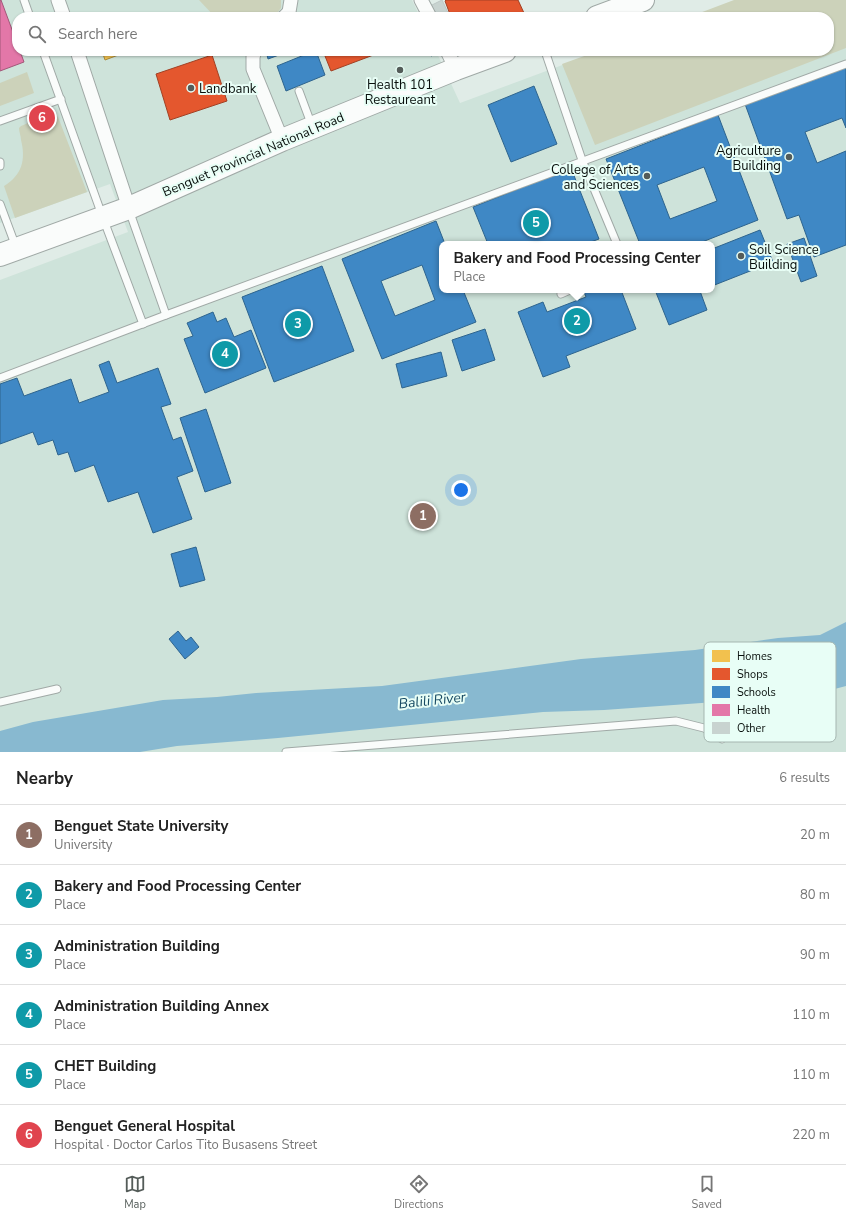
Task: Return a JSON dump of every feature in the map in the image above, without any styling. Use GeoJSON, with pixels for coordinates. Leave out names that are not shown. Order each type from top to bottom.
{"type":"FeatureCollection","features":[{"type":"Feature","properties":{"kind":"highway"},"geometry":{"type":"LineString","coordinates":[[611,12],[643,0]]}},
{"type":"Feature","properties":{"kind":"highway","name":"Benguet Provincial National Road"},"geometry":{"type":"LineString","coordinates":[[9,252],[128,208],[312,128],[451,60],[475,56]]}},
{"type":"Feature","properties":{"kind":"street"},"geometry":{"type":"LineString","coordinates":[[58,0],[62,12]]}},
{"type":"Feature","properties":{"kind":"street"},"geometry":{"type":"LineString","coordinates":[[289,12],[291,0]]}},
{"type":"Feature","properties":{"kind":"street"},"geometry":{"type":"LineString","coordinates":[[421,0],[427,12]]}},
{"type":"Feature","properties":{"kind":"street"},"geometry":{"type":"LineString","coordinates":[[79,56],[128,208]]}},
{"type":"Feature","properties":{"kind":"street"},"geometry":{"type":"LineString","coordinates":[[253,56],[253,69],[282,140]]}},
{"type":"Feature","properties":{"kind":"lane"},"geometry":{"type":"LineString","coordinates":[[24,0],[28,12]]}},
{"type":"Feature","properties":{"kind":"lane"},"geometry":{"type":"LineString","coordinates":[[45,56],[143,324]]}},
{"type":"Feature","properties":{"kind":"lane"},"geometry":{"type":"LineString","coordinates":[[546,56],[582,160],[615,241]]}},
{"type":"Feature","properties":{"kind":"lane"},"geometry":{"type":"LineString","coordinates":[[0,378],[582,160],[846,64]]}},
{"type":"Feature","properties":{"kind":"lane"},"geometry":{"type":"LineString","coordinates":[[299,91],[312,128]]}},
{"type":"Feature","properties":{"kind":"lane"},"geometry":{"type":"LineString","coordinates":[[0,121],[61,99]]}},
{"type":"Feature","properties":{"kind":"lane"},"geometry":{"type":"LineString","coordinates":[[0,204],[9,252]]}},
{"type":"Feature","properties":{"kind":"lane"},"geometry":{"type":"LineString","coordinates":[[128,208],[166,315]]}},
{"type":"Feature","properties":{"kind":"lane"},"geometry":{"type":"LineString","coordinates":[[0,702],[57,689]]}},
{"type":"Feature","properties":{"kind":"lane"},"geometry":{"type":"LineString","coordinates":[[286,752],[676,721],[704,728]]}},
{"type":"Feature","properties":{"kind":"shaded area"},"geometry":{"type":"Polygon","coordinates":[[[0,0],[412,0],[418,12],[12,12],[12,56],[438,56],[460,103],[587,56],[834,56],[834,12],[846,0],[846,752],[0,752],[0,280],[128,232],[110,184],[0,223],[0,0]]]}},
{"type":"Feature","properties":{"kind":"shaded area"},"geometry":{"type":"Polygon","coordinates":[[[199,0],[281,0],[281,8],[278,12],[210,12],[199,0]]]}},
{"type":"Feature","properties":{"kind":"shaded area"},"geometry":{"type":"Polygon","coordinates":[[[734,0],[846,0],[846,48],[834,53],[834,12],[702,12],[734,0]]]}},
{"type":"Feature","properties":{"kind":"shaded area"},"geometry":{"type":"Polygon","coordinates":[[[584,56],[825,56],[595,145],[562,64],[584,56]]]}},
{"type":"Feature","properties":{"kind":"shaded area"},"geometry":{"type":"Polygon","coordinates":[[[27,72],[34,93],[0,106],[0,83],[27,72]]]}},
{"type":"Feature","properties":{"kind":"shaded area"},"geometry":{"type":"Polygon","coordinates":[[[52,113],[58,117],[87,192],[15,218],[4,186],[19,172],[23,160],[19,128],[52,113]]]}},
{"type":"Feature","properties":{"kind":"water"},"geometry":{"type":"Polygon","coordinates":[[[846,622],[846,686],[836,689],[836,642],[750,642],[778,638],[820,635],[846,622]]]}},
{"type":"Feature","properties":{"kind":"water","name":"Balili River"},"geometry":{"type":"Polygon","coordinates":[[[704,649],[704,703],[604,710],[543,712],[278,738],[177,746],[140,752],[0,752],[0,731],[33,722],[163,700],[382,686],[581,659],[704,649]]]}},
{"type":"Feature","properties":{"kind":"building: Homes"},"geometry":{"type":"Polygon","coordinates":[[[104,56],[116,56],[105,60],[104,56]]]}},
{"type":"Feature","properties":{"kind":"building: Shops"},"geometry":{"type":"Polygon","coordinates":[[[518,0],[524,12],[449,12],[445,1],[518,0]]]}},
{"type":"Feature","properties":{"kind":"building: Shops","name":"Landbank"},"geometry":{"type":"Polygon","coordinates":[[[212,56],[227,101],[170,120],[156,74],[212,56]]]}},
{"type":"Feature","properties":{"kind":"building: Shops"},"geometry":{"type":"Polygon","coordinates":[[[325,56],[371,56],[331,71],[325,56]]]}},
{"type":"Feature","properties":{"kind":"building: Schools"},"geometry":{"type":"Polygon","coordinates":[[[267,56],[276,56],[268,59],[267,56]]]}},
{"type":"Feature","properties":{"kind":"building: Schools"},"geometry":{"type":"Polygon","coordinates":[[[302,56],[318,56],[325,75],[286,91],[277,66],[302,56]]]}},
{"type":"Feature","properties":{"kind":"building: Schools","name":"Agriculture Building"},"geometry":{"type":"Polygon","coordinates":[[[846,67],[846,128],[842,118],[805,132],[817,163],[846,151],[846,245],[814,257],[799,215],[787,219],[745,104],[846,67]]]}},
{"type":"Feature","properties":{"kind":"building: Schools"},"geometry":{"type":"Polygon","coordinates":[[[534,86],[557,144],[511,162],[488,105],[534,86]]]}},
{"type":"Feature","properties":{"kind":"building: Schools","name":"College of Arts and Sciences"},"geometry":{"type":"Polygon","coordinates":[[[718,115],[758,220],[705,241],[639,241],[606,159],[718,115]],[[704,167],[657,185],[670,219],[717,201],[704,167]]]}},
{"type":"Feature","properties":{"kind":"building: Schools"},"geometry":{"type":"Polygon","coordinates":[[[571,168],[599,239],[593,241],[487,241],[473,207],[571,168]]]}},
{"type":"Feature","properties":{"kind":"building: Schools"},"geometry":{"type":"Polygon","coordinates":[[[436,221],[444,241],[439,241],[439,293],[464,293],[476,322],[382,359],[342,259],[436,221]],[[422,265],[381,281],[395,316],[435,300],[422,265]]]}},
{"type":"Feature","properties":{"kind":"building: Schools","name":"Soil Science Building"},"geometry":{"type":"Polygon","coordinates":[[[760,230],[773,262],[715,285],[715,248],[760,230]]]}},
{"type":"Feature","properties":{"kind":"building: Schools"},"geometry":{"type":"Polygon","coordinates":[[[804,238],[817,276],[801,282],[787,244],[804,238]]]}},
{"type":"Feature","properties":{"kind":"building: Schools"},"geometry":{"type":"Polygon","coordinates":[[[322,266],[354,351],[274,382],[242,297],[322,266]]]}},
{"type":"Feature","properties":{"kind":"building: Schools"},"geometry":{"type":"Polygon","coordinates":[[[584,293],[622,293],[636,329],[566,356],[570,367],[543,377],[518,312],[543,302],[547,312],[586,297],[584,293]]]}},
{"type":"Feature","properties":{"kind":"building: Schools"},"geometry":{"type":"Polygon","coordinates":[[[656,293],[701,293],[707,310],[669,325],[656,293]]]}},
{"type":"Feature","properties":{"kind":"building: Schools"},"geometry":{"type":"Polygon","coordinates":[[[213,312],[217,322],[226,318],[234,337],[251,330],[266,368],[205,393],[184,339],[193,336],[187,323],[213,312]]]}},
{"type":"Feature","properties":{"kind":"building: Schools"},"geometry":{"type":"Polygon","coordinates":[[[485,329],[495,360],[462,371],[452,340],[485,329]]]}},
{"type":"Feature","properties":{"kind":"building: Schools"},"geometry":{"type":"Polygon","coordinates":[[[441,352],[447,376],[402,388],[396,364],[441,352]]]}},
{"type":"Feature","properties":{"kind":"building: Schools"},"geometry":{"type":"Polygon","coordinates":[[[109,361],[117,383],[158,368],[171,404],[161,407],[173,440],[181,437],[193,471],[177,477],[192,519],[153,533],[138,492],[108,502],[94,465],[75,472],[68,452],[58,455],[53,440],[38,445],[33,432],[0,444],[0,384],[17,378],[24,396],[71,379],[79,403],[109,392],[99,365],[109,361]]]}},
{"type":"Feature","properties":{"kind":"building: Schools"},"geometry":{"type":"Polygon","coordinates":[[[206,409],[231,483],[205,492],[180,418],[206,409]]]}},
{"type":"Feature","properties":{"kind":"building: Schools"},"geometry":{"type":"Polygon","coordinates":[[[196,547],[205,580],[180,587],[171,554],[196,547]]]}},
{"type":"Feature","properties":{"kind":"building: Schools"},"geometry":{"type":"Polygon","coordinates":[[[178,631],[186,641],[191,637],[199,647],[185,659],[169,639],[178,631]]]}},
{"type":"Feature","properties":{"kind":"building: Health"},"geometry":{"type":"Polygon","coordinates":[[[1,0],[12,30],[12,56],[22,56],[24,62],[0,71],[1,0]]]}},
{"type":"Feature","properties":{"kind":"building: Other"},"geometry":{"type":"Polygon","coordinates":[[[442,0],[448,12],[430,12],[428,7],[442,0]]]}},
{"type":"Feature","properties":{"kind":"place","name":"Health 101 Restaureant"},"geometry":{"type":"Point","coordinates":[400,70]}},
{"type":"Feature","properties":{"kind":"place","name":"Landbank"},"geometry":{"type":"Point","coordinates":[191,88]}},
{"type":"Feature","properties":{"kind":"place","name":"Benguet General Hospital"},"geometry":{"type":"Point","coordinates":[42,118]}},
{"type":"Feature","properties":{"kind":"place","name":"Agriculture Building"},"geometry":{"type":"Point","coordinates":[789,157]}},
{"type":"Feature","properties":{"kind":"place","name":"College of Arts and Sciences"},"geometry":{"type":"Point","coordinates":[647,176]}},
{"type":"Feature","properties":{"kind":"place","name":"CHET Building"},"geometry":{"type":"Point","coordinates":[536,223]}},
{"type":"Feature","properties":{"kind":"place","name":"Soil Science Building"},"geometry":{"type":"Point","coordinates":[741,256]}},
{"type":"Feature","properties":{"kind":"place","name":"Bakery and Food Processing Center"},"geometry":{"type":"Point","coordinates":[577,321]}},
{"type":"Feature","properties":{"kind":"place","name":"Administration Building"},"geometry":{"type":"Point","coordinates":[298,324]}},
{"type":"Feature","properties":{"kind":"place","name":"Administration Building Annex"},"geometry":{"type":"Point","coordinates":[225,354]}},
{"type":"Feature","properties":{"kind":"place","name":"Benguet State University"},"geometry":{"type":"Point","coordinates":[423,516]}}]}
